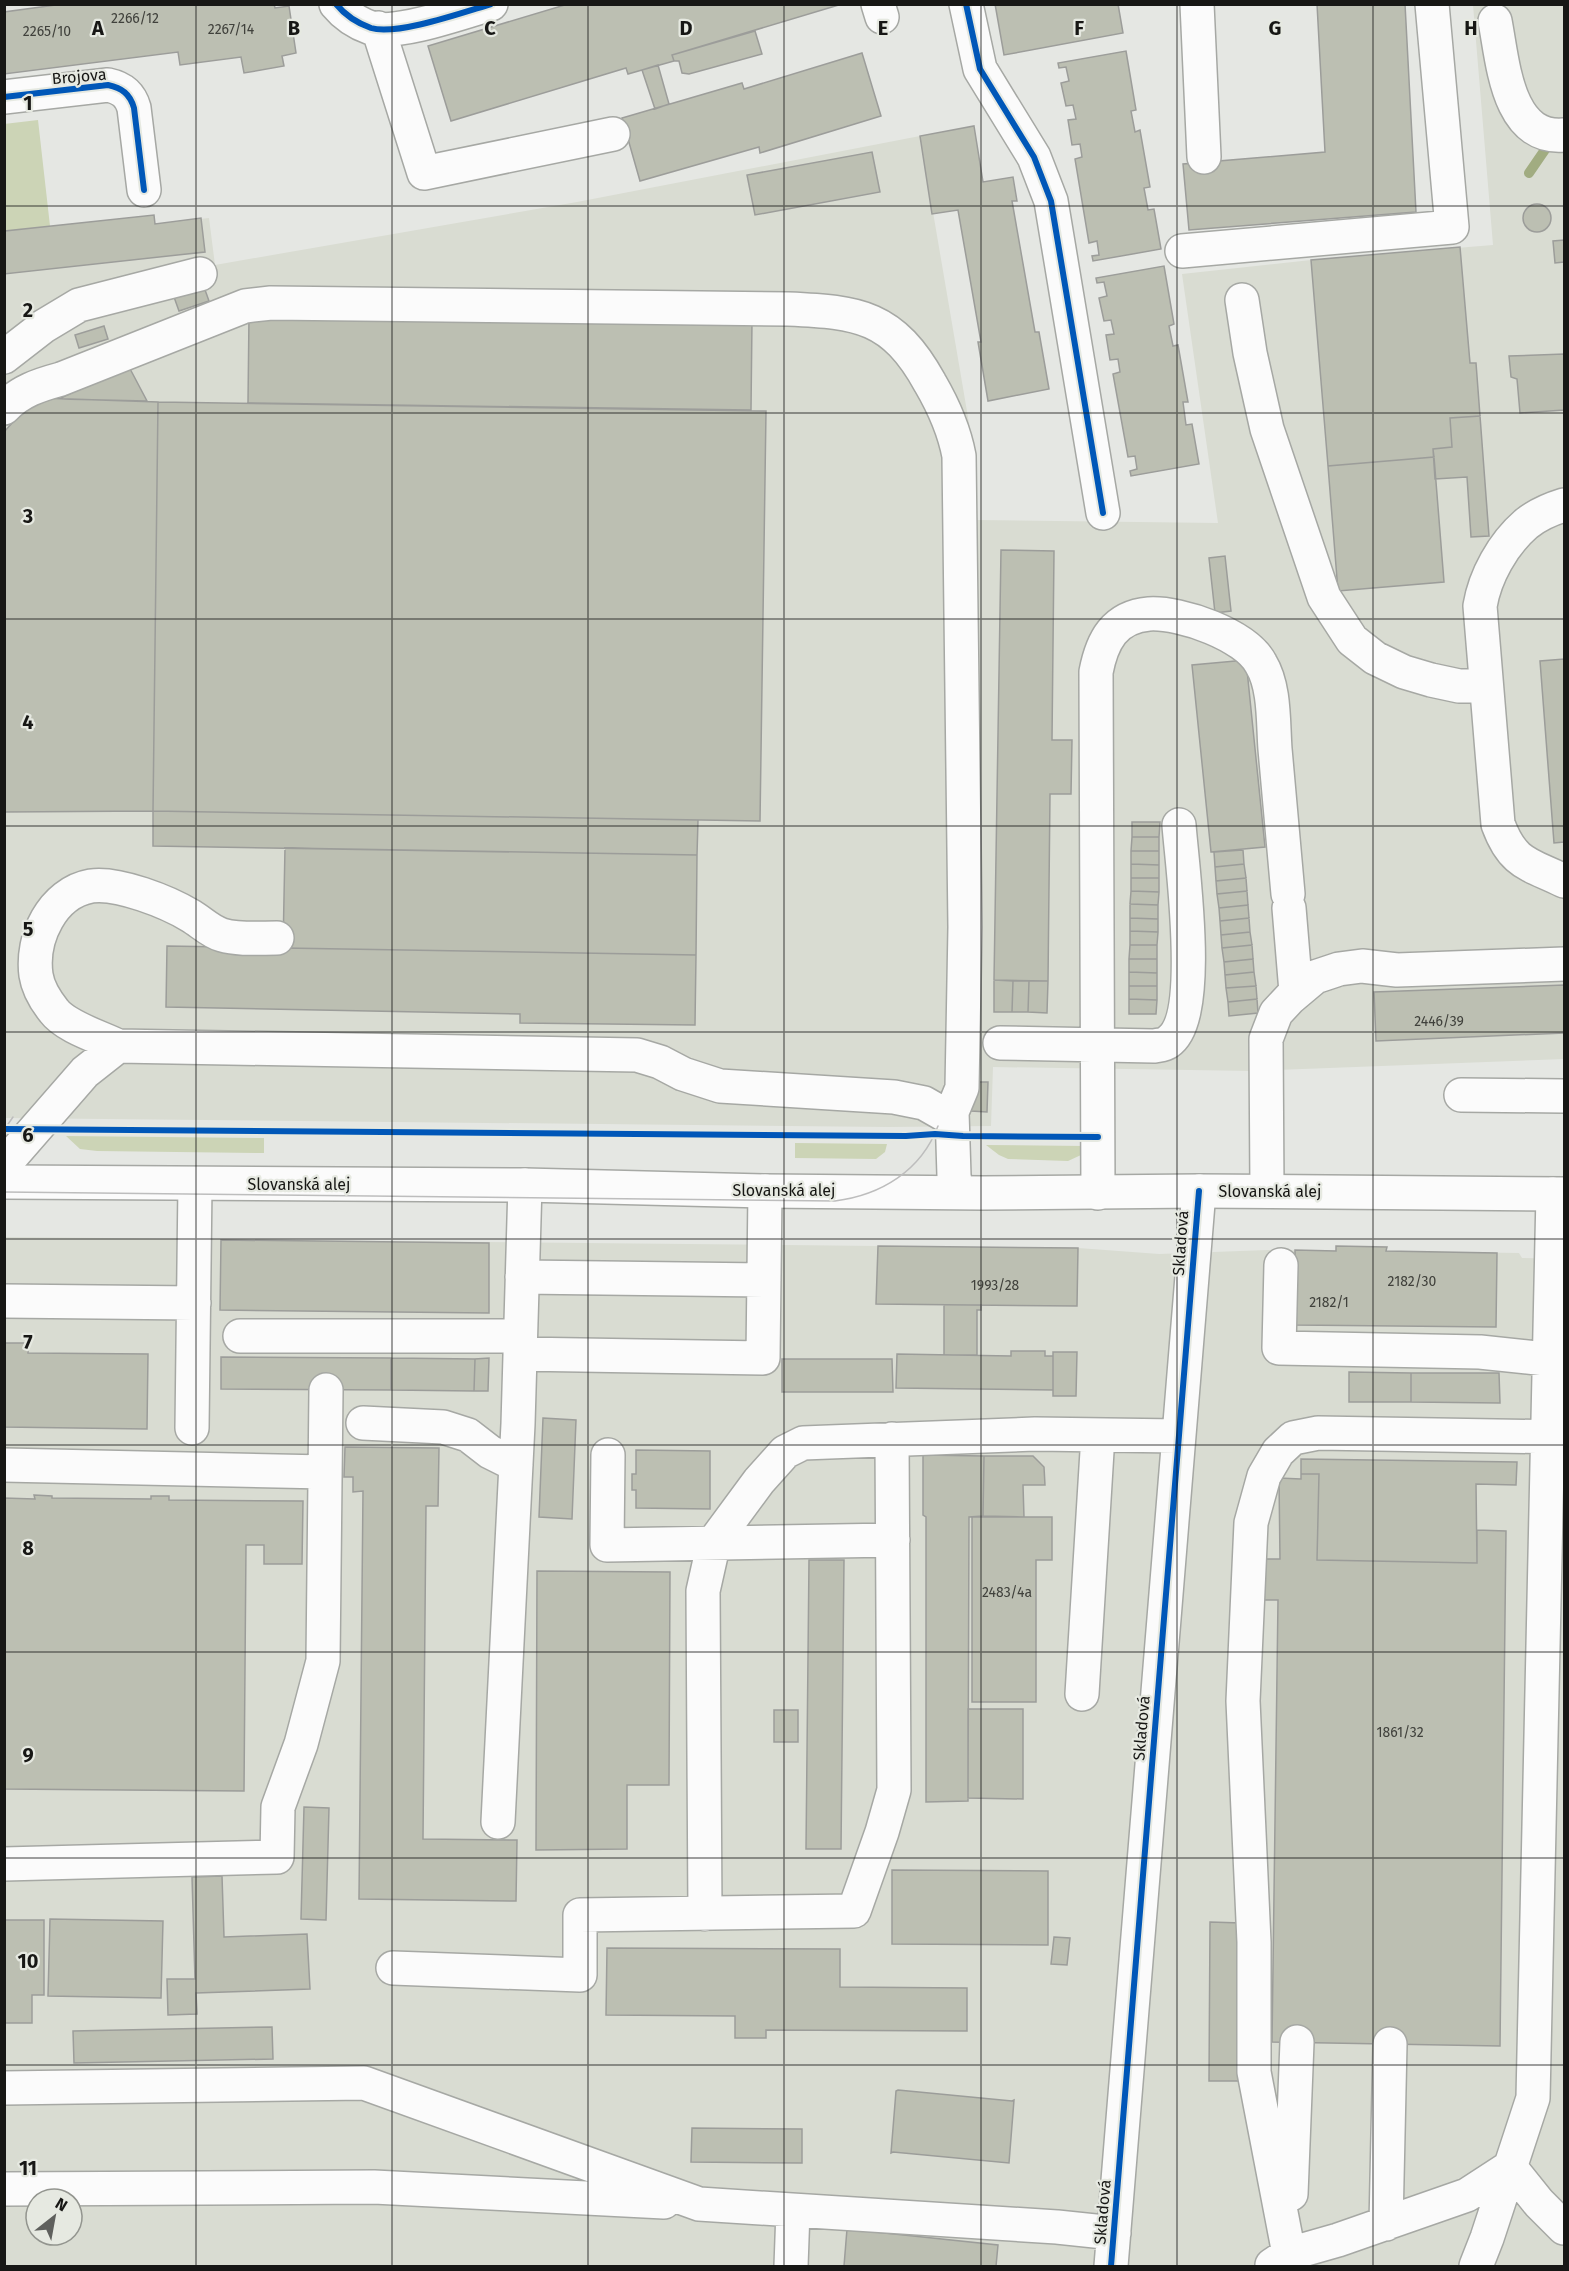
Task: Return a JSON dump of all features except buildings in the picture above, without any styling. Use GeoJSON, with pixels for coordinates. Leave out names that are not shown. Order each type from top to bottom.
{"type":"FeatureCollection","features":[{"type":"Feature","properties":{"kind":"street"},"geometry":{"type":"LineString","coordinates":[[336,4],[346,16],[373,29],[407,28],[491,4]]}},
{"type":"Feature","properties":{"kind":"street"},"geometry":{"type":"LineString","coordinates":[[966,4],[971,35],[981,69],[1034,157],[1051,201],[1103,513]]}},
{"type":"Feature","properties":{"kind":"street"},"geometry":{"type":"LineString","coordinates":[[1197,4],[1204,157]]}},
{"type":"Feature","properties":{"kind":"street"},"geometry":{"type":"LineString","coordinates":[[1182,251],[1452,227],[1432,4]]}},
{"type":"Feature","properties":{"kind":"street"},"geometry":{"type":"LineString","coordinates":[[1495,21],[1512,99],[1521,116],[1533,129],[1554,136],[1564,135]]}},
{"type":"Feature","properties":{"kind":"street"},"geometry":{"type":"LineString","coordinates":[[378,28],[424,173],[613,134]]}},
{"type":"Feature","properties":{"kind":"street","name":"Brojova"},"geometry":{"type":"LineString","coordinates":[[4,97],[108,85],[122,89],[132,100],[134,108],[144,190]]}},
{"type":"Feature","properties":{"kind":"street"},"geometry":{"type":"LineString","coordinates":[[4,357],[44,326],[79,305],[200,274]]}},
{"type":"Feature","properties":{"kind":"street"},"geometry":{"type":"LineString","coordinates":[[1242,300],[1250,353],[1267,429],[1324,597],[1352,640],[1375,658],[1404,672],[1431,680],[1459,686],[1486,686]]}},
{"type":"Feature","properties":{"kind":"street"},"geometry":{"type":"LineString","coordinates":[[4,408],[13,399],[35,386],[61,379],[246,306],[271,303],[788,309],[847,314],[865,318],[888,330],[911,352],[942,403],[951,425],[958,456],[965,927],[962,1088],[952,1112],[957,1192]]}},
{"type":"Feature","properties":{"kind":"street"},"geometry":{"type":"LineString","coordinates":[[1564,505],[1549,510],[1527,524],[1510,542],[1488,578],[1480,606],[1498,824],[1511,850],[1529,866],[1564,881]]}},
{"type":"Feature","properties":{"kind":"street"},"geometry":{"type":"LineString","coordinates":[[1098,1193],[1096,672],[1100,653],[1108,635],[1129,619],[1140,615],[1155,614],[1185,618],[1236,639],[1248,647],[1262,664],[1271,700],[1296,993]]}},
{"type":"Feature","properties":{"kind":"street"},"geometry":{"type":"LineString","coordinates":[[1000,1043],[1161,1045],[1173,1037],[1180,1023],[1187,997],[1190,960],[1179,825]]}},
{"type":"Feature","properties":{"kind":"street"},"geometry":{"type":"LineString","coordinates":[[277,938],[220,935],[172,906],[126,890],[94,886],[70,894],[59,903],[40,933],[36,953],[36,975],[43,995],[55,1013],[68,1022],[118,1046],[637,1055],[720,1086],[894,1097],[924,1103],[952,1119]]}},
{"type":"Feature","properties":{"kind":"street"},"geometry":{"type":"LineString","coordinates":[[1267,1191],[1266,1039],[1276,1013],[1315,977],[1339,969],[1362,966],[1397,970],[1564,964]]}},
{"type":"Feature","properties":{"kind":"street"},"geometry":{"type":"LineString","coordinates":[[4,1165],[85,1072],[118,1046]]}},
{"type":"Feature","properties":{"kind":"street"},"geometry":{"type":"LineString","coordinates":[[1461,1095],[1564,1096]]}},
{"type":"Feature","properties":{"kind":"street","name":"Slovanská alej"},"geometry":{"type":"LineString","coordinates":[[4,1182],[525,1185],[765,1191],[1098,1193],[1267,1191],[1559,1194]]}},
{"type":"Feature","properties":{"kind":"street"},"geometry":{"type":"LineString","coordinates":[[192,1428],[195,1184]]}},
{"type":"Feature","properties":{"kind":"street"},"geometry":{"type":"LineString","coordinates":[[498,1822],[516,1465],[525,1185]]}},
{"type":"Feature","properties":{"kind":"street"},"geometry":{"type":"LineString","coordinates":[[240,1336],[520,1345],[763,1358],[765,1191]]}},
{"type":"Feature","properties":{"kind":"street","name":"Skladová"},"geometry":{"type":"LineString","coordinates":[[1111,2266],[1198,1191]]}},
{"type":"Feature","properties":{"kind":"street"},"geometry":{"type":"LineString","coordinates":[[1476,2266],[1533,2098],[1556,1437],[1559,1194]]}},
{"type":"Feature","properties":{"kind":"street"},"geometry":{"type":"LineString","coordinates":[[1281,1265],[1279,1348],[1480,1352],[1557,1361]]}},
{"type":"Feature","properties":{"kind":"street"},"geometry":{"type":"LineString","coordinates":[[522,1277],[764,1280]]}},
{"type":"Feature","properties":{"kind":"street"},"geometry":{"type":"LineString","coordinates":[[4,1301],[194,1302]]}},
{"type":"Feature","properties":{"kind":"street"},"geometry":{"type":"LineString","coordinates":[[4,1864],[277,1857],[278,1807],[301,1744],[323,1661],[326,1390]]}},
{"type":"Feature","properties":{"kind":"street"},"geometry":{"type":"LineString","coordinates":[[363,1423],[443,1427],[468,1435],[490,1452],[516,1465]]}},
{"type":"Feature","properties":{"kind":"street"},"geometry":{"type":"LineString","coordinates":[[1280,2260],[1254,2072],[1254,1942],[1243,1701],[1251,1523],[1264,1476],[1278,1452],[1293,1438],[1318,1432],[1556,1437]]}},
{"type":"Feature","properties":{"kind":"street"},"geometry":{"type":"LineString","coordinates":[[705,1914],[703,1591],[714,1542],[759,1482],[785,1452],[803,1443],[892,1439],[1035,1434],[1178,1436]]}},
{"type":"Feature","properties":{"kind":"street"},"geometry":{"type":"LineString","coordinates":[[1082,1694],[1098,1435]]}},
{"type":"Feature","properties":{"kind":"street"},"geometry":{"type":"LineString","coordinates":[[393,1968],[580,1975],[580,1915],[854,1911],[894,1790],[892,1439]]}},
{"type":"Feature","properties":{"kind":"street"},"geometry":{"type":"LineString","coordinates":[[608,1455],[607,1545],[892,1540]]}},
{"type":"Feature","properties":{"kind":"street"},"geometry":{"type":"LineString","coordinates":[[4,1465],[325,1472]]}},
{"type":"Feature","properties":{"kind":"street"},"geometry":{"type":"LineString","coordinates":[[1280,2260],[1297,2042]]}},
{"type":"Feature","properties":{"kind":"street"},"geometry":{"type":"LineString","coordinates":[[1386,2224],[1390,2044]]}},
{"type":"Feature","properties":{"kind":"street"},"geometry":{"type":"LineString","coordinates":[[4,2088],[364,2083],[699,2204]]}},
{"type":"Feature","properties":{"kind":"street"},"geometry":{"type":"LineString","coordinates":[[1280,2260],[1467,2195],[1510,2167]]}},
{"type":"Feature","properties":{"kind":"street"},"geometry":{"type":"LineString","coordinates":[[1510,2167],[1539,2203],[1564,2228]]}},
{"type":"Feature","properties":{"kind":"street"},"geometry":{"type":"LineString","coordinates":[[4,2189],[374,2187],[699,2204],[1057,2227],[1114,2233]]}},
{"type":"Feature","properties":{"kind":"street"},"geometry":{"type":"LineString","coordinates":[[791,2266],[793,2211]]}},
{"type":"Feature","properties":{"kind":"shaded area"},"geometry":{"type":"Polygon","coordinates":[[[1473,5],[1564,5],[1564,1059],[1253,1071],[993,1067],[991,1126],[889,1127],[5,1118],[5,231],[154,215],[155,224],[209,218],[215,265],[577,202],[920,136],[976,464],[976,520],[1218,523],[1182,274],[1311,260],[1493,245],[1473,5]]]}},
{"type":"Feature","properties":{"kind":"shaded area"},"geometry":{"type":"Polygon","coordinates":[[[5,1237],[1078,1248],[1159,1254],[1268,1250],[1336,1251],[1387,1247],[1387,1251],[1519,1253],[1522,1258],[1564,1259],[1564,2266],[5,2266],[5,1237]]]}},
{"type":"Feature","properties":{"kind":"green space"},"geometry":{"type":"Polygon","coordinates":[[[38,120],[50,226],[6,231],[5,240],[4,124],[38,120]]]}},
{"type":"Feature","properties":{"kind":"green space"},"geometry":{"type":"Polygon","coordinates":[[[66,1136],[264,1138],[264,1153],[97,1151],[80,1149],[66,1136]]]}},
{"type":"Feature","properties":{"kind":"green space"},"geometry":{"type":"Polygon","coordinates":[[[795,1143],[887,1144],[885,1152],[876,1159],[795,1158],[795,1143]]]}},
{"type":"Feature","properties":{"kind":"green space"},"geometry":{"type":"Polygon","coordinates":[[[986,1145],[1085,1146],[1081,1155],[1068,1161],[1008,1159],[986,1145]]]}},
{"type":"Feature","properties":{"kind":"waterway"},"geometry":{"type":"LineString","coordinates":[[1529,173],[1553,138]]}},
{"type":"Feature","properties":{"kind":"tram line"},"geometry":{"type":"LineString","coordinates":[[4,1130],[13,1117]]}},
{"type":"Feature","properties":{"kind":"tram line"},"geometry":{"type":"LineString","coordinates":[[4,1192],[835,1201],[868,1193],[897,1178],[921,1156],[938,1126]]}},
{"type":"Feature","properties":{"kind":"cycle path"},"geometry":{"type":"LineString","coordinates":[[336,4],[356,21],[382,30],[430,22],[491,4]]}},
{"type":"Feature","properties":{"kind":"cycle path"},"geometry":{"type":"LineString","coordinates":[[966,4],[980,69],[1034,157],[1051,201],[1103,513]]}},
{"type":"Feature","properties":{"kind":"cycle path"},"geometry":{"type":"LineString","coordinates":[[4,97],[108,85],[121,90],[128,95],[134,108],[144,190]]}},
{"type":"Feature","properties":{"kind":"cycle path"},"geometry":{"type":"LineString","coordinates":[[4,1129],[906,1136],[935,1134],[1098,1137]]}},
{"type":"Feature","properties":{"kind":"cycle path"},"geometry":{"type":"LineString","coordinates":[[1111,2266],[1199,1191]]}}]}
